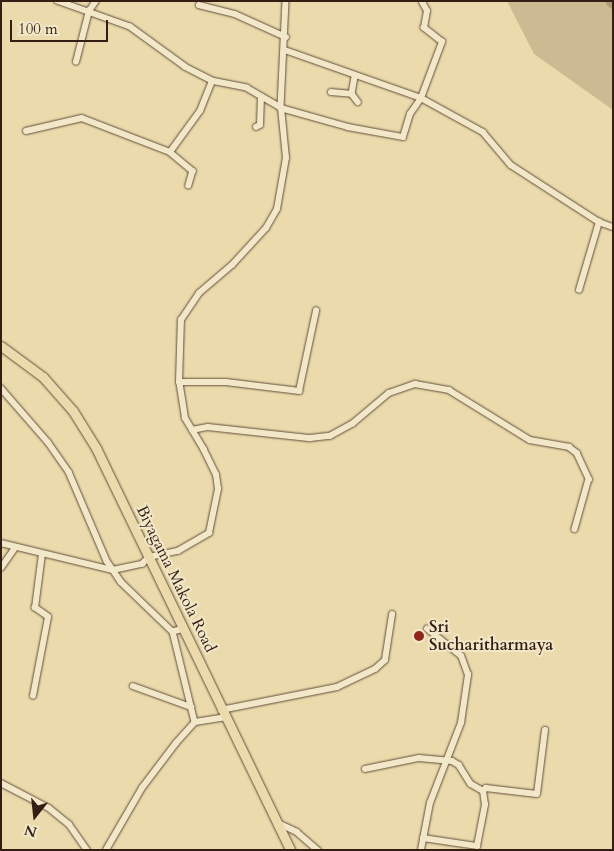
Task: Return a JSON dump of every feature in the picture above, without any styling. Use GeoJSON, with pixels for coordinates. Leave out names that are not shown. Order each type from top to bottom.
{"type":"FeatureCollection","features":[{"type":"Feature","properties":{"kind":"main road","name":"Biyagama Makola Road"},"geometry":{"type":"LineString","coordinates":[[1,346],[43,377],[73,412],[96,448],[290,850]]}},
{"type":"Feature","properties":{"kind":"street"},"geometry":{"type":"LineString","coordinates":[[57,1],[90,11],[130,27],[185,67],[212,81],[247,88],[281,108],[348,127],[403,137],[410,114],[421,98],[442,42],[424,28],[427,11],[422,2]]}},
{"type":"Feature","properties":{"kind":"street"},"geometry":{"type":"LineString","coordinates":[[76,62],[90,11],[96,1]]}},
{"type":"Feature","properties":{"kind":"street"},"geometry":{"type":"LineString","coordinates":[[1,543],[113,570],[142,564],[149,557],[178,551],[209,533],[218,489],[216,476],[186,418],[179,382],[181,320],[199,292],[232,265],[266,228],[277,209],[286,158],[281,108],[286,50],[286,1]]}},
{"type":"Feature","properties":{"kind":"street"},"geometry":{"type":"LineString","coordinates":[[199,5],[234,14],[286,37]]}},
{"type":"Feature","properties":{"kind":"street"},"geometry":{"type":"LineString","coordinates":[[286,50],[355,77],[406,90],[421,98],[483,132],[511,165],[599,222],[613,227]]}},
{"type":"Feature","properties":{"kind":"street"},"geometry":{"type":"LineString","coordinates":[[355,77],[352,94],[358,102]]}},
{"type":"Feature","properties":{"kind":"street"},"geometry":{"type":"LineString","coordinates":[[170,152],[200,111],[212,81]]}},
{"type":"Feature","properties":{"kind":"street"},"geometry":{"type":"LineString","coordinates":[[331,92],[352,94]]}},
{"type":"Feature","properties":{"kind":"street"},"geometry":{"type":"LineString","coordinates":[[256,126],[260,125],[261,96]]}},
{"type":"Feature","properties":{"kind":"street"},"geometry":{"type":"LineString","coordinates":[[26,131],[82,118],[170,152],[193,171],[189,185]]}},
{"type":"Feature","properties":{"kind":"street"},"geometry":{"type":"LineString","coordinates":[[579,290],[599,222]]}},
{"type":"Feature","properties":{"kind":"street"},"geometry":{"type":"LineString","coordinates":[[179,382],[226,382],[300,391],[316,311]]}},
{"type":"Feature","properties":{"kind":"street"},"geometry":{"type":"LineString","coordinates":[[192,430],[208,427],[310,438],[330,436],[352,424],[389,392],[415,384],[450,390],[530,440],[569,447],[577,453],[589,479],[574,529]]}},
{"type":"Feature","properties":{"kind":"street"},"geometry":{"type":"LineString","coordinates":[[1,388],[48,442],[69,472],[113,570],[131,593],[173,632],[195,722]]}},
{"type":"Feature","properties":{"kind":"street"},"geometry":{"type":"LineString","coordinates":[[1,568],[16,548]]}},
{"type":"Feature","properties":{"kind":"street"},"geometry":{"type":"LineString","coordinates":[[33,696],[48,617],[35,608],[42,554]]}},
{"type":"Feature","properties":{"kind":"street"},"geometry":{"type":"LineString","coordinates":[[106,850],[142,788],[195,722],[223,713],[337,687],[375,669],[385,660],[392,614]]}},
{"type":"Feature","properties":{"kind":"street"},"geometry":{"type":"LineString","coordinates":[[421,850],[430,803],[461,722],[468,675],[461,656],[426,628]]}},
{"type":"Feature","properties":{"kind":"street"},"geometry":{"type":"LineString","coordinates":[[173,632],[184,629]]}},
{"type":"Feature","properties":{"kind":"street"},"geometry":{"type":"LineString","coordinates":[[133,686],[191,707]]}},
{"type":"Feature","properties":{"kind":"street"},"geometry":{"type":"LineString","coordinates":[[483,791],[486,788],[537,794],[545,730]]}},
{"type":"Feature","properties":{"kind":"street"},"geometry":{"type":"LineString","coordinates":[[365,769],[420,758],[445,762],[452,761],[460,765],[471,784],[483,791]]}},
{"type":"Feature","properties":{"kind":"street"},"geometry":{"type":"LineString","coordinates":[[1,783],[56,813],[69,824],[87,850]]}},
{"type":"Feature","properties":{"kind":"street"},"geometry":{"type":"LineString","coordinates":[[423,838],[477,846],[485,805],[483,791]]}},
{"type":"Feature","properties":{"kind":"street"},"geometry":{"type":"LineString","coordinates":[[278,824],[297,832],[318,850]]}},
{"type":"Feature","properties":{"kind":"shaded area"},"geometry":{"type":"Polygon","coordinates":[[[507,1],[613,1],[613,110],[534,54],[507,1]]]}},
{"type":"Feature","properties":{"kind":"place","name":"Sri Sucharitharmaya"},"geometry":{"type":"Point","coordinates":[419,636]}}]}
